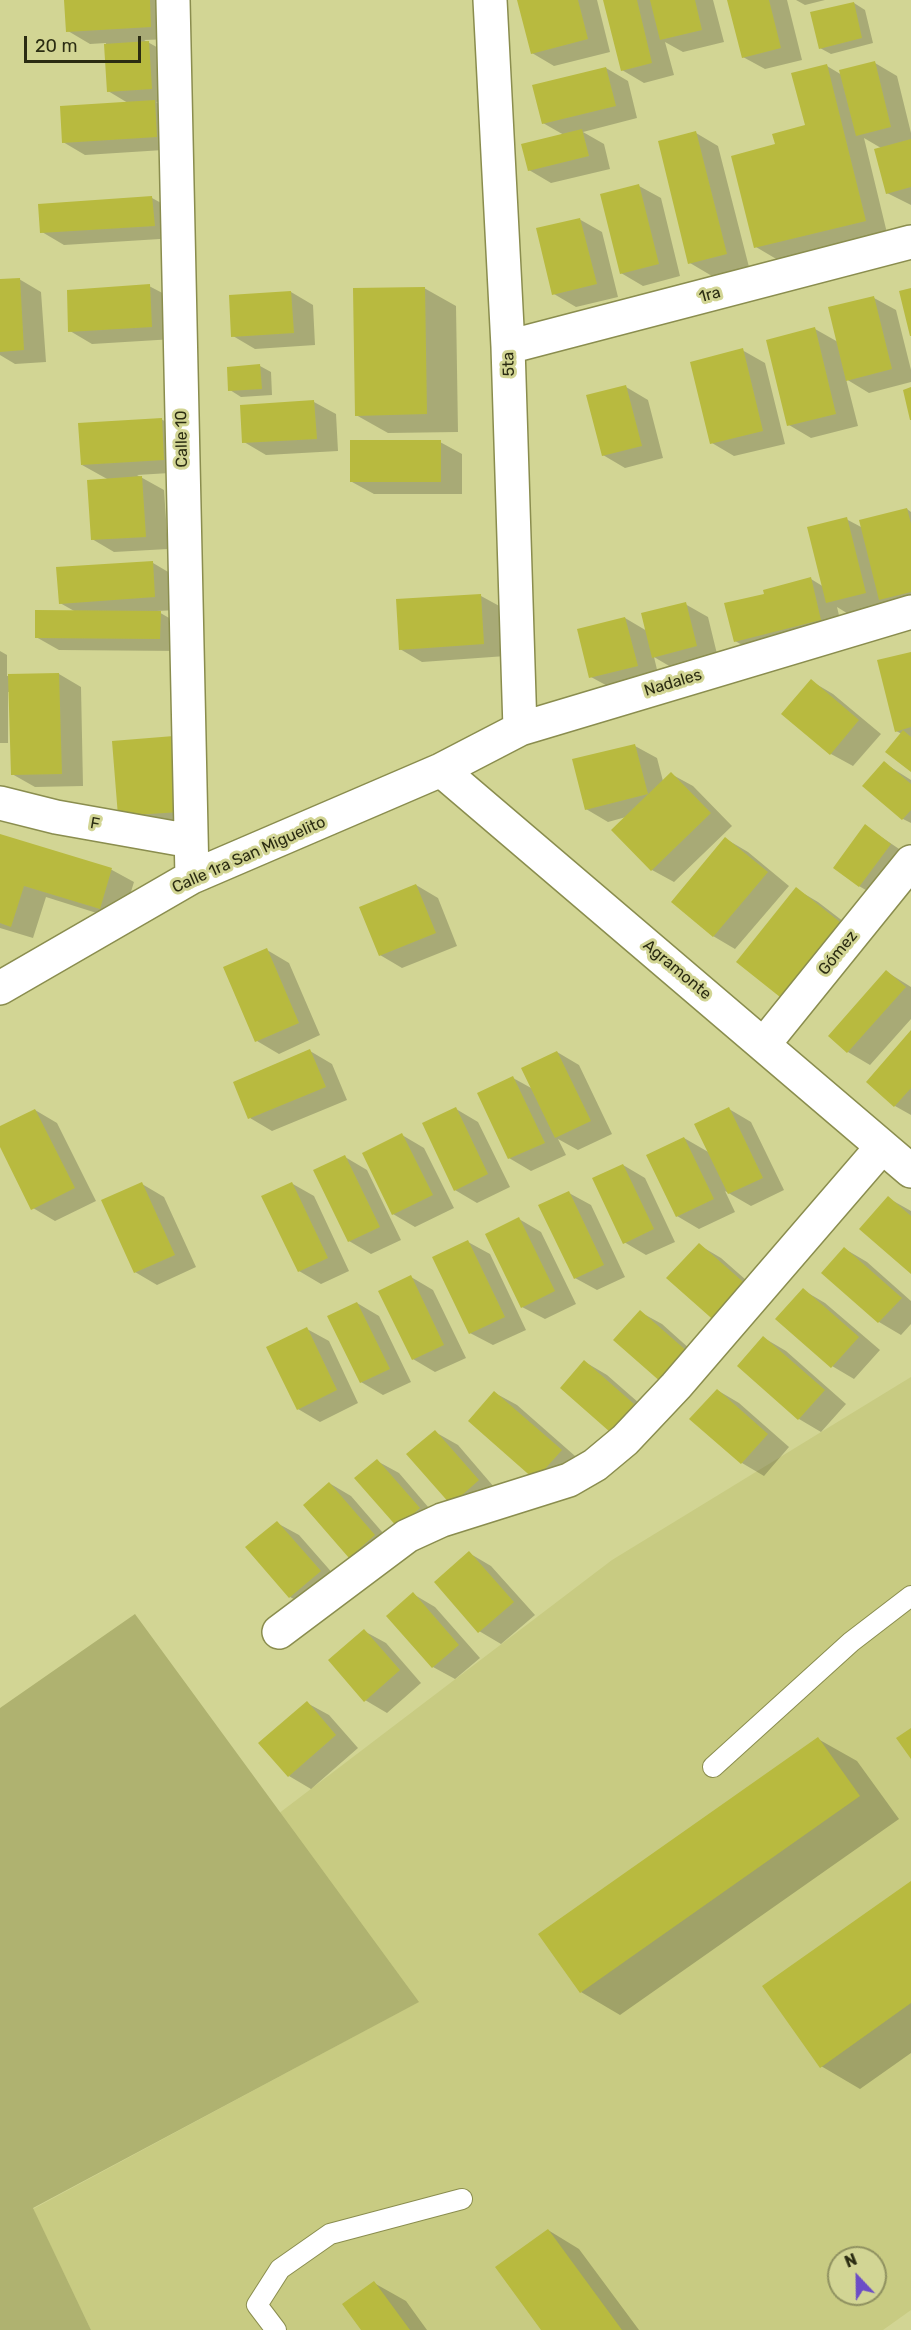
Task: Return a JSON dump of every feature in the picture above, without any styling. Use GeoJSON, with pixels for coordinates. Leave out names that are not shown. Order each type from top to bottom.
{"type":"FeatureCollection","features":[{"type":"Feature","properties":{"kind":"street","name":"Calle 10"},"geometry":{"type":"LineString","coordinates":[[173,0],[192,878]]}},
{"type":"Feature","properties":{"kind":"street","name":"5ta"},"geometry":{"type":"LineString","coordinates":[[490,0],[508,348],[520,729]]}},
{"type":"Feature","properties":{"kind":"street","name":"1ra"},"geometry":{"type":"LineString","coordinates":[[508,348],[911,242]]}},
{"type":"Feature","properties":{"kind":"street","name":"Nadales"},"geometry":{"type":"LineString","coordinates":[[441,770],[520,729],[911,612]]}},
{"type":"Feature","properties":{"kind":"street","name":"Calle 1ra San Miguelito"},"geometry":{"type":"LineString","coordinates":[[0,988],[192,878],[441,770]]}},
{"type":"Feature","properties":{"kind":"street","name":"Agramonte"},"geometry":{"type":"LineString","coordinates":[[441,770],[911,1170]]}},
{"type":"Feature","properties":{"kind":"street","name":"F"},"geometry":{"type":"LineString","coordinates":[[0,803],[56,817],[191,841]]}},
{"type":"Feature","properties":{"kind":"street","name":"Gómez"},"geometry":{"type":"LineString","coordinates":[[764,1044],[911,862]]}},
{"type":"Feature","properties":{"kind":"street"},"geometry":{"type":"LineString","coordinates":[[279,1632],[407,1536],[442,1520],[569,1480],[595,1465],[625,1440],[676,1386],[882,1147]]}},
{"type":"Feature","properties":{"kind":"lane"},"geometry":{"type":"LineString","coordinates":[[713,1767],[851,1642],[911,1596]]}},
{"type":"Feature","properties":{"kind":"lane"},"geometry":{"type":"LineString","coordinates":[[276,2330],[257,2305],[280,2269],[330,2234],[462,2199]]}},
{"type":"Feature","properties":{"kind":"shaded area"},"geometry":{"type":"Polygon","coordinates":[[[911,1377],[911,2310],[883,2330],[91,2330],[33,2209],[418,2002],[278,1814],[612,1560],[911,1377]]]}},
{"type":"Feature","properties":{"kind":"shaded area"},"geometry":{"type":"Polygon","coordinates":[[[135,1614],[419,2002],[33,2208],[91,2330],[0,2330],[0,1708],[135,1614]]]}},
{"type":"Feature","properties":{"kind":"building"},"geometry":{"type":"Polygon","coordinates":[[[64,0],[150,0],[151,27],[66,32],[64,0]]]}},
{"type":"Feature","properties":{"kind":"building"},"geometry":{"type":"Polygon","coordinates":[[[517,0],[578,0],[588,39],[531,54],[517,0]]]}},
{"type":"Feature","properties":{"kind":"building"},"geometry":{"type":"Polygon","coordinates":[[[603,0],[637,0],[652,63],[621,71],[603,0]]]}},
{"type":"Feature","properties":{"kind":"building"},"geometry":{"type":"Polygon","coordinates":[[[650,0],[695,0],[702,30],[660,40],[650,0]]]}},
{"type":"Feature","properties":{"kind":"building"},"geometry":{"type":"Polygon","coordinates":[[[727,0],[769,0],[781,48],[742,58],[727,0]]]}},
{"type":"Feature","properties":{"kind":"building"},"geometry":{"type":"Polygon","coordinates":[[[854,2],[862,38],[819,49],[810,12],[854,2]]]}},
{"type":"Feature","properties":{"kind":"building"},"geometry":{"type":"Polygon","coordinates":[[[149,41],[152,89],[107,92],[104,44],[149,41]]]}},
{"type":"Feature","properties":{"kind":"building"},"geometry":{"type":"Polygon","coordinates":[[[875,61],[891,127],[856,136],[839,70],[875,61]]]}},
{"type":"Feature","properties":{"kind":"building"},"geometry":{"type":"Polygon","coordinates":[[[827,64],[866,221],[754,248],[731,156],[775,144],[772,134],[805,125],[791,73],[827,64]]]}},
{"type":"Feature","properties":{"kind":"building"},"geometry":{"type":"Polygon","coordinates":[[[606,67],[616,106],[542,124],[532,85],[606,67]]]}},
{"type":"Feature","properties":{"kind":"building"},"geometry":{"type":"Polygon","coordinates":[[[155,100],[157,137],[62,143],[60,106],[155,100]]]}},
{"type":"Feature","properties":{"kind":"building"},"geometry":{"type":"Polygon","coordinates":[[[582,129],[589,156],[528,171],[521,144],[582,129]]]}},
{"type":"Feature","properties":{"kind":"building"},"geometry":{"type":"Polygon","coordinates":[[[696,131],[727,254],[688,264],[658,141],[696,131]]]}},
{"type":"Feature","properties":{"kind":"building"},"geometry":{"type":"Polygon","coordinates":[[[911,139],[911,187],[886,194],[874,149],[911,139]]]}},
{"type":"Feature","properties":{"kind":"building"},"geometry":{"type":"Polygon","coordinates":[[[639,184],[659,264],[620,274],[600,194],[639,184]]]}},
{"type":"Feature","properties":{"kind":"building"},"geometry":{"type":"Polygon","coordinates":[[[152,196],[155,226],[40,233],[38,204],[152,196]]]}},
{"type":"Feature","properties":{"kind":"building"},"geometry":{"type":"Polygon","coordinates":[[[580,218],[597,284],[552,295],[536,228],[580,218]]]}},
{"type":"Feature","properties":{"kind":"building"},"geometry":{"type":"Polygon","coordinates":[[[20,278],[24,350],[0,352],[0,279],[20,278]]]}},
{"type":"Feature","properties":{"kind":"building"},"geometry":{"type":"Polygon","coordinates":[[[150,284],[152,327],[68,332],[67,290],[150,284]]]}},
{"type":"Feature","properties":{"kind":"building"},"geometry":{"type":"Polygon","coordinates":[[[425,287],[427,414],[355,416],[353,288],[425,287]]]}},
{"type":"Feature","properties":{"kind":"building"},"geometry":{"type":"Polygon","coordinates":[[[911,288],[911,336],[910,336],[899,291],[911,288]]]}},
{"type":"Feature","properties":{"kind":"building"},"geometry":{"type":"Polygon","coordinates":[[[291,291],[294,333],[231,337],[229,295],[291,291]]]}},
{"type":"Feature","properties":{"kind":"building"},"geometry":{"type":"Polygon","coordinates":[[[874,296],[892,369],[846,381],[828,307],[874,296]]]}},
{"type":"Feature","properties":{"kind":"building"},"geometry":{"type":"Polygon","coordinates":[[[815,327],[836,414],[787,426],[766,340],[815,327]]]}},
{"type":"Feature","properties":{"kind":"building"},"geometry":{"type":"Polygon","coordinates":[[[743,348],[763,431],[710,444],[690,362],[743,348]]]}},
{"type":"Feature","properties":{"kind":"building"},"geometry":{"type":"Polygon","coordinates":[[[260,364],[262,389],[228,391],[227,367],[260,364]]]}},
{"type":"Feature","properties":{"kind":"building"},"geometry":{"type":"Polygon","coordinates":[[[626,385],[642,446],[602,456],[586,395],[626,385]]]}},
{"type":"Feature","properties":{"kind":"building"},"geometry":{"type":"Polygon","coordinates":[[[911,387],[911,420],[910,420],[903,390],[911,387]]]}},
{"type":"Feature","properties":{"kind":"building"},"geometry":{"type":"Polygon","coordinates":[[[314,400],[317,439],[242,443],[240,405],[314,400]]]}},
{"type":"Feature","properties":{"kind":"building"},"geometry":{"type":"Polygon","coordinates":[[[162,418],[164,460],[81,465],[78,423],[162,418]]]}},
{"type":"Feature","properties":{"kind":"building"},"geometry":{"type":"Polygon","coordinates":[[[350,440],[441,440],[441,482],[350,482],[350,440]]]}},
{"type":"Feature","properties":{"kind":"building"},"geometry":{"type":"Polygon","coordinates":[[[142,476],[146,537],[91,540],[87,480],[142,476]]]}},
{"type":"Feature","properties":{"kind":"building"},"geometry":{"type":"Polygon","coordinates":[[[907,508],[911,524],[911,592],[879,600],[859,520],[907,508]]]}},
{"type":"Feature","properties":{"kind":"building"},"geometry":{"type":"Polygon","coordinates":[[[847,517],[866,593],[826,603],[807,527],[847,517]]]}},
{"type":"Feature","properties":{"kind":"building"},"geometry":{"type":"Polygon","coordinates":[[[153,561],[155,597],[59,604],[56,567],[153,561]]]}},
{"type":"Feature","properties":{"kind":"building"},"geometry":{"type":"Polygon","coordinates":[[[811,577],[821,620],[734,642],[724,603],[764,594],[763,590],[811,577]]]}},
{"type":"Feature","properties":{"kind":"building"},"geometry":{"type":"Polygon","coordinates":[[[481,594],[484,644],[399,650],[396,599],[481,594]]]}},
{"type":"Feature","properties":{"kind":"building"},"geometry":{"type":"Polygon","coordinates":[[[686,602],[697,646],[652,658],[641,613],[686,602]]]}},
{"type":"Feature","properties":{"kind":"building"},"geometry":{"type":"Polygon","coordinates":[[[35,610],[161,611],[160,639],[35,638],[35,610]]]}},
{"type":"Feature","properties":{"kind":"building"},"geometry":{"type":"Polygon","coordinates":[[[625,617],[638,666],[589,678],[577,629],[625,617]]]}},
{"type":"Feature","properties":{"kind":"building"},"geometry":{"type":"Polygon","coordinates":[[[911,652],[911,727],[895,732],[877,660],[911,652]]]}},
{"type":"Feature","properties":{"kind":"building"},"geometry":{"type":"Polygon","coordinates":[[[59,673],[62,774],[11,775],[8,674],[59,673]]]}},
{"type":"Feature","properties":{"kind":"building"},"geometry":{"type":"Polygon","coordinates":[[[811,679],[859,720],[830,755],[781,714],[811,679]]]}},
{"type":"Feature","properties":{"kind":"building"},"geometry":{"type":"Polygon","coordinates":[[[903,730],[911,737],[911,772],[885,752],[903,730]]]}},
{"type":"Feature","properties":{"kind":"building"},"geometry":{"type":"Polygon","coordinates":[[[174,736],[180,812],[118,816],[112,741],[174,736]]]}},
{"type":"Feature","properties":{"kind":"building"},"geometry":{"type":"Polygon","coordinates":[[[635,744],[648,794],[585,810],[572,759],[635,744]]]}},
{"type":"Feature","properties":{"kind":"building"},"geometry":{"type":"Polygon","coordinates":[[[884,761],[911,784],[911,810],[902,820],[862,786],[884,761]]]}},
{"type":"Feature","properties":{"kind":"building"},"geometry":{"type":"Polygon","coordinates":[[[671,772],[711,813],[651,871],[611,830],[671,772]]]}},
{"type":"Feature","properties":{"kind":"building"},"geometry":{"type":"Polygon","coordinates":[[[865,824],[891,844],[859,887],[833,868],[865,824]]]}},
{"type":"Feature","properties":{"kind":"building"},"geometry":{"type":"Polygon","coordinates":[[[0,834],[112,868],[100,909],[24,886],[11,927],[0,923],[0,834]]]}},
{"type":"Feature","properties":{"kind":"building"},"geometry":{"type":"Polygon","coordinates":[[[725,837],[768,872],[713,937],[671,902],[725,837]]]}},
{"type":"Feature","properties":{"kind":"building"},"geometry":{"type":"Polygon","coordinates":[[[416,884],[436,933],[379,956],[359,907],[416,884]]]}},
{"type":"Feature","properties":{"kind":"building"},"geometry":{"type":"Polygon","coordinates":[[[796,887],[840,922],[780,997],[736,962],[796,887]]]}},
{"type":"Feature","properties":{"kind":"building"},"geometry":{"type":"Polygon","coordinates":[[[267,948],[299,1023],[255,1042],[223,967],[267,948]]]}},
{"type":"Feature","properties":{"kind":"building"},"geometry":{"type":"Polygon","coordinates":[[[886,970],[906,987],[847,1053],[828,1036],[886,970]]]}},
{"type":"Feature","properties":{"kind":"building"},"geometry":{"type":"Polygon","coordinates":[[[911,1030],[911,1088],[894,1107],[866,1082],[911,1030]]]}},
{"type":"Feature","properties":{"kind":"building"},"geometry":{"type":"Polygon","coordinates":[[[310,1049],[326,1087],[248,1119],[233,1082],[310,1049]]]}},
{"type":"Feature","properties":{"kind":"building"},"geometry":{"type":"Polygon","coordinates":[[[557,1051],[591,1121],[555,1138],[521,1068],[557,1051]]]}},
{"type":"Feature","properties":{"kind":"building"},"geometry":{"type":"Polygon","coordinates":[[[513,1076],[545,1143],[508,1159],[477,1093],[513,1076]]]}},
{"type":"Feature","properties":{"kind":"building"},"geometry":{"type":"Polygon","coordinates":[[[456,1107],[488,1174],[454,1191],[422,1123],[456,1107]]]}},
{"type":"Feature","properties":{"kind":"building"},"geometry":{"type":"Polygon","coordinates":[[[729,1107],[763,1178],[728,1194],[694,1124],[729,1107]]]}},
{"type":"Feature","properties":{"kind":"building"},"geometry":{"type":"Polygon","coordinates":[[[35,1109],[75,1188],[31,1210],[0,1147],[0,1126],[35,1109]]]}},
{"type":"Feature","properties":{"kind":"building"},"geometry":{"type":"Polygon","coordinates":[[[402,1133],[433,1195],[392,1215],[362,1153],[402,1133]]]}},
{"type":"Feature","properties":{"kind":"building"},"geometry":{"type":"Polygon","coordinates":[[[684,1137],[714,1199],[676,1217],[646,1155],[684,1137]]]}},
{"type":"Feature","properties":{"kind":"building"},"geometry":{"type":"Polygon","coordinates":[[[345,1155],[380,1227],[348,1242],[313,1170],[345,1155]]]}},
{"type":"Feature","properties":{"kind":"building"},"geometry":{"type":"Polygon","coordinates":[[[623,1164],[654,1229],[623,1244],[592,1178],[623,1164]]]}},
{"type":"Feature","properties":{"kind":"building"},"geometry":{"type":"Polygon","coordinates":[[[142,1182],[175,1255],[134,1273],[101,1200],[142,1182]]]}},
{"type":"Feature","properties":{"kind":"building"},"geometry":{"type":"Polygon","coordinates":[[[292,1182],[328,1258],[298,1272],[261,1196],[292,1182]]]}},
{"type":"Feature","properties":{"kind":"building"},"geometry":{"type":"Polygon","coordinates":[[[569,1191],[604,1265],[574,1279],[538,1205],[569,1191]]]}},
{"type":"Feature","properties":{"kind":"building"},"geometry":{"type":"Polygon","coordinates":[[[888,1196],[911,1216],[911,1274],[859,1229],[888,1196]]]}},
{"type":"Feature","properties":{"kind":"building"},"geometry":{"type":"Polygon","coordinates":[[[519,1217],[555,1291],[521,1308],[485,1234],[519,1217]]]}},
{"type":"Feature","properties":{"kind":"building"},"geometry":{"type":"Polygon","coordinates":[[[468,1240],[505,1317],[469,1334],[432,1257],[468,1240]]]}},
{"type":"Feature","properties":{"kind":"building"},"geometry":{"type":"Polygon","coordinates":[[[699,1243],[750,1288],[718,1324],[666,1278],[699,1243]]]}},
{"type":"Feature","properties":{"kind":"building"},"geometry":{"type":"Polygon","coordinates":[[[844,1247],[902,1298],[878,1323],[821,1273],[844,1247]]]}},
{"type":"Feature","properties":{"kind":"building"},"geometry":{"type":"Polygon","coordinates":[[[411,1275],[444,1345],[412,1360],[378,1291],[411,1275]]]}},
{"type":"Feature","properties":{"kind":"building"},"geometry":{"type":"Polygon","coordinates":[[[803,1288],[859,1337],[831,1368],[775,1319],[803,1288]]]}},
{"type":"Feature","properties":{"kind":"building"},"geometry":{"type":"Polygon","coordinates":[[[357,1302],[390,1369],[360,1383],[327,1316],[357,1302]]]}},
{"type":"Feature","properties":{"kind":"building"},"geometry":{"type":"Polygon","coordinates":[[[640,1310],[689,1353],[662,1383],[613,1340],[640,1310]]]}},
{"type":"Feature","properties":{"kind":"building"},"geometry":{"type":"Polygon","coordinates":[[[307,1327],[337,1390],[297,1410],[266,1347],[307,1327]]]}},
{"type":"Feature","properties":{"kind":"building"},"geometry":{"type":"Polygon","coordinates":[[[763,1336],[825,1390],[798,1420],[737,1366],[763,1336]]]}},
{"type":"Feature","properties":{"kind":"building"},"geometry":{"type":"Polygon","coordinates":[[[584,1360],[634,1404],[610,1432],[560,1388],[584,1360]]]}},
{"type":"Feature","properties":{"kind":"building"},"geometry":{"type":"Polygon","coordinates":[[[717,1389],[768,1434],[741,1464],[689,1419],[717,1389]]]}},
{"type":"Feature","properties":{"kind":"building"},"geometry":{"type":"Polygon","coordinates":[[[494,1391],[562,1450],[535,1480],[468,1421],[494,1391]]]}},
{"type":"Feature","properties":{"kind":"building"},"geometry":{"type":"Polygon","coordinates":[[[435,1430],[479,1480],[451,1505],[406,1454],[435,1430]]]}},
{"type":"Feature","properties":{"kind":"building"},"geometry":{"type":"Polygon","coordinates":[[[377,1459],[420,1508],[398,1528],[354,1478],[377,1459]]]}},
{"type":"Feature","properties":{"kind":"building"},"geometry":{"type":"Polygon","coordinates":[[[329,1482],[375,1535],[349,1558],[303,1505],[329,1482]]]}},
{"type":"Feature","properties":{"kind":"building"},"geometry":{"type":"Polygon","coordinates":[[[277,1521],[321,1571],[289,1598],[245,1547],[277,1521]]]}},
{"type":"Feature","properties":{"kind":"building"},"geometry":{"type":"Polygon","coordinates":[[[469,1551],[514,1602],[478,1633],[434,1582],[469,1551]]]}},
{"type":"Feature","properties":{"kind":"building"},"geometry":{"type":"Polygon","coordinates":[[[413,1592],[459,1645],[432,1668],[386,1616],[413,1592]]]}},
{"type":"Feature","properties":{"kind":"building"},"geometry":{"type":"Polygon","coordinates":[[[364,1629],[400,1670],[364,1702],[328,1660],[364,1629]]]}},
{"type":"Feature","properties":{"kind":"building"},"geometry":{"type":"Polygon","coordinates":[[[307,1701],[336,1735],[288,1777],[258,1743],[307,1701]]]}},
{"type":"Feature","properties":{"kind":"building"},"geometry":{"type":"Polygon","coordinates":[[[911,1728],[911,1759],[896,1738],[911,1728]]]}},
{"type":"Feature","properties":{"kind":"building"},"geometry":{"type":"Polygon","coordinates":[[[818,1737],[860,1796],[580,1993],[538,1934],[818,1737]]]}},
{"type":"Feature","properties":{"kind":"building"},"geometry":{"type":"Polygon","coordinates":[[[911,1881],[911,2003],[820,2068],[762,1986],[911,1881]]]}},
{"type":"Feature","properties":{"kind":"building"},"geometry":{"type":"Polygon","coordinates":[[[548,2229],[622,2330],[541,2330],[495,2267],[548,2229]]]}},
{"type":"Feature","properties":{"kind":"building"},"geometry":{"type":"Polygon","coordinates":[[[374,2281],[410,2330],[361,2330],[342,2304],[374,2281]]]}}]}
